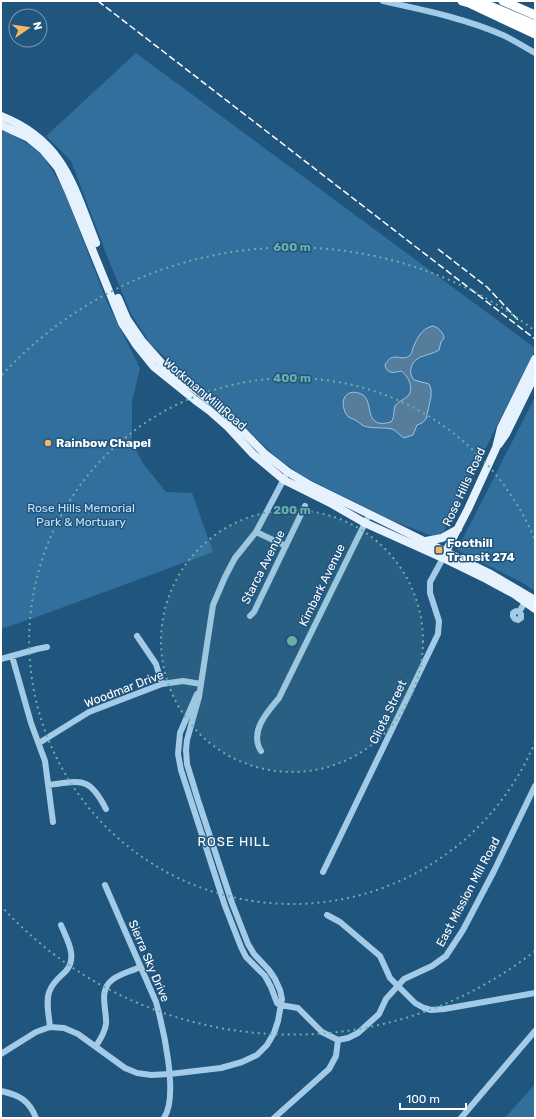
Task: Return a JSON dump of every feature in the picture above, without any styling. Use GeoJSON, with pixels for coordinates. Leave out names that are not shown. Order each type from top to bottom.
{"type":"FeatureCollection","features":[{"type":"Feature","properties":{"kind":"highway"},"geometry":{"type":"LineString","coordinates":[[485,1],[535,18]]}},
{"type":"Feature","properties":{"kind":"highway"},"geometry":{"type":"LineString","coordinates":[[503,1],[535,18]]}},
{"type":"Feature","properties":{"kind":"highway"},"geometry":{"type":"LineString","coordinates":[[469,2],[535,18]]}},
{"type":"Feature","properties":{"kind":"highway"},"geometry":{"type":"LineString","coordinates":[[469,2],[535,34]]}},
{"type":"Feature","properties":{"kind":"highway"},"geometry":{"type":"LineString","coordinates":[[469,2],[535,41]]}},
{"type":"Feature","properties":{"kind":"main road","name":"Workman Mill Road"},"geometry":{"type":"LineString","coordinates":[[1,116],[12,120],[38,137],[52,150],[64,166],[127,319],[152,354],[165,367],[220,408],[265,454],[288,472],[308,484],[424,541],[444,555],[535,609]]}},
{"type":"Feature","properties":{"kind":"main road","name":"Workman Mill Road"},"geometry":{"type":"LineString","coordinates":[[1,125],[27,137],[43,150],[58,168],[122,323],[154,367],[224,423],[253,454],[284,480],[332,504],[365,523],[494,576],[526,603]]}},
{"type":"Feature","properties":{"kind":"main road","name":"Rose Hills Road"},"geometry":{"type":"LineString","coordinates":[[496,448],[501,428],[535,359]]}},
{"type":"Feature","properties":{"kind":"main road","name":"Rose Hills Road"},"geometry":{"type":"LineString","coordinates":[[444,555],[458,529],[496,448],[506,434],[535,375]]}},
{"type":"Feature","properties":{"kind":"main road"},"geometry":{"type":"LineString","coordinates":[[424,541],[442,538],[458,529]]}},
{"type":"Feature","properties":{"kind":"street"},"geometry":{"type":"LineString","coordinates":[[384,1],[473,24],[506,37],[535,53]]}},
{"type":"Feature","properties":{"kind":"street"},"geometry":{"type":"LineString","coordinates":[[1,1054],[36,1032],[50,1027],[64,1028],[78,1034],[125,1068],[137,1073],[151,1075],[170,1074],[221,1068],[242,1062],[257,1055],[267,1045],[274,1033],[282,999],[281,994],[275,979],[254,954],[245,937],[229,895],[187,764],[186,750],[187,740],[199,697],[207,655],[213,605],[235,558],[256,532],[288,472]]}},
{"type":"Feature","properties":{"kind":"street","name":"Starca Avenue"},"geometry":{"type":"LineString","coordinates":[[250,616],[254,612],[305,506]]}},
{"type":"Feature","properties":{"kind":"street","name":"Kimbark Avenue"},"geometry":{"type":"LineString","coordinates":[[261,751],[256,738],[260,724],[266,713],[279,698],[369,514]]}},
{"type":"Feature","properties":{"kind":"street"},"geometry":{"type":"LineString","coordinates":[[256,532],[286,546]]}},
{"type":"Feature","properties":{"kind":"street","name":"Cliota Street"},"geometry":{"type":"LineString","coordinates":[[323,872],[438,634],[439,621],[430,593],[430,582],[444,555]]}},
{"type":"Feature","properties":{"kind":"street"},"geometry":{"type":"LineString","coordinates":[[137,636],[156,664],[162,684]]}},
{"type":"Feature","properties":{"kind":"street"},"geometry":{"type":"LineString","coordinates":[[1,659],[37,649],[47,648]]}},
{"type":"Feature","properties":{"kind":"street"},"geometry":{"type":"LineString","coordinates":[[12,656],[31,723],[45,760],[53,822]]}},
{"type":"Feature","properties":{"kind":"street","name":"Woodmar Drive"},"geometry":{"type":"LineString","coordinates":[[39,743],[89,712],[162,684],[183,681],[201,684]]}},
{"type":"Feature","properties":{"kind":"street"},"geometry":{"type":"LineString","coordinates":[[48,785],[83,782],[98,793],[106,809]]}},
{"type":"Feature","properties":{"kind":"street","name":"East Mission Mill Road"},"geometry":{"type":"LineString","coordinates":[[338,1040],[348,1038],[358,1033],[379,1014],[386,999],[404,979],[432,966],[446,956],[462,930],[490,877],[535,786]]}},
{"type":"Feature","properties":{"kind":"street","name":"Sierra Sky Drive"},"geometry":{"type":"LineString","coordinates":[[105,885],[156,1002],[161,1018],[170,1074],[171,1096],[168,1113],[164,1118]]}},
{"type":"Feature","properties":{"kind":"street"},"geometry":{"type":"LineString","coordinates":[[327,915],[340,922],[380,956],[390,978],[415,1003],[424,1008],[431,1010],[535,993]]}},
{"type":"Feature","properties":{"kind":"street"},"geometry":{"type":"LineString","coordinates":[[50,1027],[48,1001],[49,991],[53,984],[67,970],[72,962],[72,953],[61,925]]}},
{"type":"Feature","properties":{"kind":"street"},"geometry":{"type":"LineString","coordinates":[[96,1046],[106,1024],[104,999],[105,987],[112,979],[140,967]]}},
{"type":"Feature","properties":{"kind":"street"},"geometry":{"type":"LineString","coordinates":[[274,1118],[329,1069],[336,1056],[338,1040],[322,1032],[298,1008],[280,1005]]}},
{"type":"Feature","properties":{"kind":"street"},"geometry":{"type":"LineString","coordinates":[[461,1118],[535,1031]]}},
{"type":"Feature","properties":{"kind":"street"},"geometry":{"type":"LineString","coordinates":[[1,1091],[15,1094],[24,1099],[30,1106],[36,1118]]}},
{"type":"Feature","properties":{"kind":"green space"},"geometry":{"type":"Polygon","coordinates":[[[136,53],[535,348],[440,539],[393,521],[304,477],[277,458],[218,401],[181,373],[150,343],[131,314],[71,161],[46,136],[136,53]]]}},
{"type":"Feature","properties":{"kind":"green space","name":"Rose Hills Memorial Park & Mortuary"},"geometry":{"type":"Polygon","coordinates":[[[1,130],[12,133],[42,154],[63,188],[107,302],[140,368],[132,402],[132,442],[142,462],[166,492],[192,493],[213,552],[1,629],[1,130]]]}},
{"type":"Feature","properties":{"kind":"green space"},"geometry":{"type":"Polygon","coordinates":[[[535,397],[535,591],[523,583],[457,550],[535,397]]]}},
{"type":"Feature","properties":{"kind":"green space"},"geometry":{"type":"Polygon","coordinates":[[[535,1084],[535,1118],[505,1118],[535,1084]]]}},
{"type":"Feature","properties":{"kind":"shaded area"},"geometry":{"type":"Polygon","coordinates":[[[433,326],[440,330],[444,338],[441,342],[439,350],[419,358],[413,363],[411,368],[411,374],[414,380],[429,384],[431,389],[431,397],[426,419],[417,425],[413,435],[404,438],[392,429],[364,426],[358,421],[349,417],[345,412],[343,404],[345,397],[354,392],[363,395],[366,398],[373,419],[376,422],[391,422],[395,406],[408,396],[411,386],[404,373],[401,371],[389,371],[385,365],[391,358],[403,358],[410,355],[420,334],[429,327],[433,326]]]}},
{"type":"Feature","properties":{"kind":"railway"},"geometry":{"type":"LineString","coordinates":[[98,1],[535,339]]}},
{"type":"Feature","properties":{"kind":"railway"},"geometry":{"type":"LineString","coordinates":[[438,249],[487,287],[519,321]]}},
{"type":"Feature","properties":{"kind":"place","name":"Rainbow Chapel"},"geometry":{"type":"Point","coordinates":[48,443]}},
{"type":"Feature","properties":{"kind":"place","name":"Foothill Transit 274"},"geometry":{"type":"Point","coordinates":[439,550]}},
{"type":"Feature","properties":{"kind":"district","name":"ROSE HILL"},"geometry":{"type":"Point","coordinates":[234,841]}}]}
